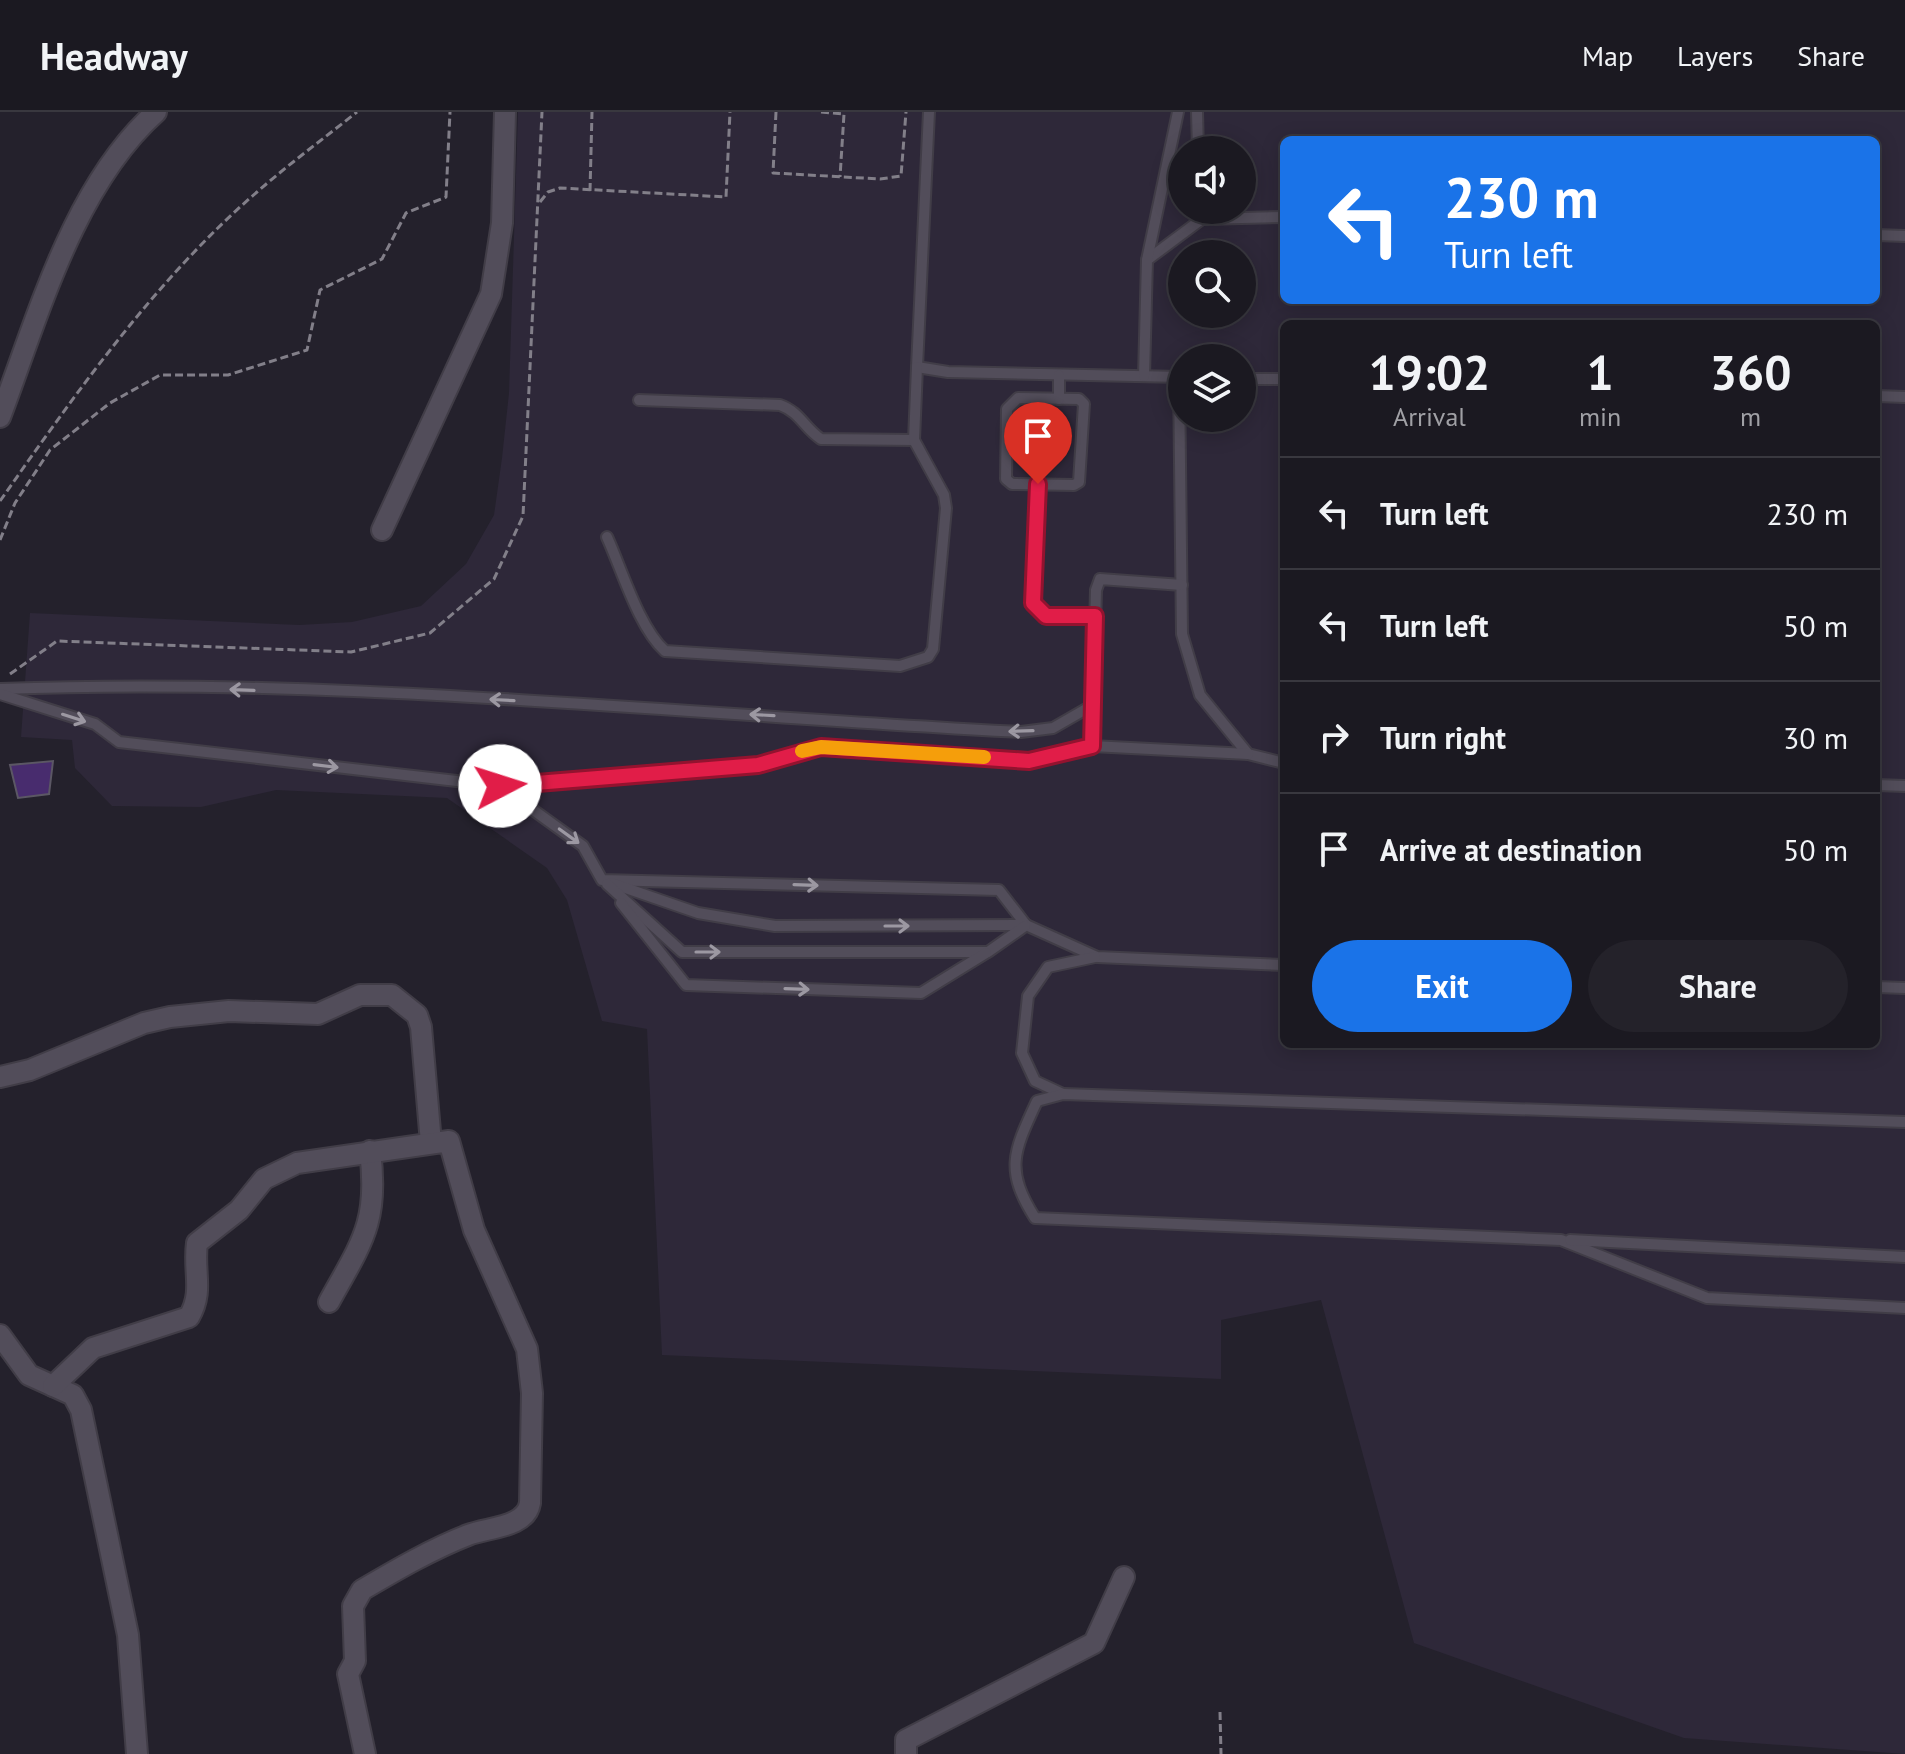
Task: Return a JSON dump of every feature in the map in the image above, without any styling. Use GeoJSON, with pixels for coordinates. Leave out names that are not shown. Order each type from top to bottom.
{"type":"FeatureCollection","features":[{"type":"Feature","properties":{"kind":"street"},"geometry":{"type":"LineString","coordinates":[[0,417],[63,252],[106,170],[156,112]]}},
{"type":"Feature","properties":{"kind":"street"},"geometry":{"type":"LineString","coordinates":[[382,530],[491,294],[502,223],[505,112]]}},
{"type":"Feature","properties":{"kind":"street"},"geometry":{"type":"LineString","coordinates":[[0,1077],[30,1070],[144,1023],[170,1017],[229,1011],[318,1014],[360,995],[392,995],[417,1015],[421,1027],[431,1143]]}},
{"type":"Feature","properties":{"kind":"street"},"geometry":{"type":"LineString","coordinates":[[53,1386],[93,1348],[189,1317],[199,1300],[195,1263],[197,1243],[239,1210],[264,1179],[297,1163],[449,1141],[474,1230],[523,1335],[532,1393],[529,1512],[521,1520],[467,1535],[362,1590],[353,1606],[355,1661],[348,1674],[365,1754]]}},
{"type":"Feature","properties":{"kind":"street"},"geometry":{"type":"LineString","coordinates":[[329,1302],[365,1237],[372,1214],[375,1190],[370,1151]]}},
{"type":"Feature","properties":{"kind":"street"},"geometry":{"type":"LineString","coordinates":[[0,1335],[29,1375],[78,1400],[128,1635],[137,1754]]}},
{"type":"Feature","properties":{"kind":"street"},"geometry":{"type":"LineString","coordinates":[[906,1754],[906,1740],[1094,1643],[1124,1577]]}},
{"type":"Feature","properties":{"kind":"lane"},"geometry":{"type":"LineString","coordinates":[[607,537],[655,642],[665,651],[892,666],[918,663],[933,649],[946,508],[944,495],[914,440],[929,112]]}},
{"type":"Feature","properties":{"kind":"lane"},"geometry":{"type":"LineString","coordinates":[[1144,376],[1147,260],[1178,112]]}},
{"type":"Feature","properties":{"kind":"lane"},"geometry":{"type":"LineString","coordinates":[[1197,112],[1198,136]]}},
{"type":"Feature","properties":{"kind":"lane"},"geometry":{"type":"LineString","coordinates":[[1256,215],[1280,217]]}},
{"type":"Feature","properties":{"kind":"lane"},"geometry":{"type":"LineString","coordinates":[[1147,260],[1195,224]]}},
{"type":"Feature","properties":{"kind":"lane"},"geometry":{"type":"LineString","coordinates":[[1880,235],[1905,236]]}},
{"type":"Feature","properties":{"kind":"lane"},"geometry":{"type":"LineString","coordinates":[[917,367],[948,372],[1168,377]]}},
{"type":"Feature","properties":{"kind":"lane"},"geometry":{"type":"LineString","coordinates":[[1059,375],[1059,399]]}},
{"type":"Feature","properties":{"kind":"lane"},"geometry":{"type":"LineString","coordinates":[[1256,379],[1280,379]]}},
{"type":"Feature","properties":{"kind":"lane"},"geometry":{"type":"LineString","coordinates":[[1880,396],[1905,397]]}},
{"type":"Feature","properties":{"kind":"lane"},"geometry":{"type":"LineString","coordinates":[[1018,398],[1079,399],[1084,404],[1079,482],[1074,485],[1038,484],[1012,484],[1006,479],[1007,409],[1018,398]]}},
{"type":"Feature","properties":{"kind":"lane"},"geometry":{"type":"LineString","coordinates":[[639,400],[780,405],[797,412],[813,434],[821,439],[914,440]]}},
{"type":"Feature","properties":{"kind":"lane"},"geometry":{"type":"LineString","coordinates":[[1181,432],[1182,634],[1200,695],[1248,754]]}},
{"type":"Feature","properties":{"kind":"lane"},"geometry":{"type":"LineString","coordinates":[[1038,484],[1033,603],[1046,616],[1095,616]]}},
{"type":"Feature","properties":{"kind":"lane"},"geometry":{"type":"LineString","coordinates":[[1092,746],[1095,616],[1100,579],[1182,585]]}},
{"type":"Feature","properties":{"kind":"lane"},"geometry":{"type":"LineString","coordinates":[[0,692],[109,685],[464,698],[1021,732],[1053,728],[1093,705]]}},
{"type":"Feature","properties":{"kind":"lane"},"geometry":{"type":"LineString","coordinates":[[0,692],[95,724],[119,742],[500,786],[758,765],[821,747],[1029,761],[1092,746],[1248,754],[1280,762]]}},
{"type":"Feature","properties":{"kind":"lane"},"geometry":{"type":"LineString","coordinates":[[1880,785],[1905,786]]}},
{"type":"Feature","properties":{"kind":"lane"},"geometry":{"type":"LineString","coordinates":[[500,786],[583,846],[602,880],[686,985],[921,993],[1026,925]]}},
{"type":"Feature","properties":{"kind":"lane"},"geometry":{"type":"LineString","coordinates":[[602,880],[999,890],[1026,925]]}},
{"type":"Feature","properties":{"kind":"lane"},"geometry":{"type":"LineString","coordinates":[[602,880],[698,913],[775,926],[1026,925],[1097,957]]}},
{"type":"Feature","properties":{"kind":"lane"},"geometry":{"type":"LineString","coordinates":[[602,880],[682,952],[988,952]]}},
{"type":"Feature","properties":{"kind":"lane"},"geometry":{"type":"LineString","coordinates":[[1063,1094],[1035,1081],[1022,1053],[1028,996],[1048,967],[1097,957],[1280,965]]}},
{"type":"Feature","properties":{"kind":"lane"},"geometry":{"type":"LineString","coordinates":[[1880,987],[1905,988]]}},
{"type":"Feature","properties":{"kind":"lane"},"geometry":{"type":"LineString","coordinates":[[1905,1122],[1063,1094],[1037,1101],[1023,1132],[1015,1163],[1016,1188],[1035,1218],[1905,1257]]}},
{"type":"Feature","properties":{"kind":"lane"},"geometry":{"type":"LineString","coordinates":[[1561,1240],[1707,1298],[1905,1308]]}},
{"type":"Feature","properties":{"kind":"path"},"geometry":{"type":"LineString","coordinates":[[0,501],[68,404],[199,249],[255,193],[357,112]]}},
{"type":"Feature","properties":{"kind":"path"},"geometry":{"type":"LineString","coordinates":[[0,540],[15,503],[50,450],[110,403],[160,375],[228,375],[307,350],[320,290],[382,259],[406,213],[446,197],[450,112]]}},
{"type":"Feature","properties":{"kind":"path"},"geometry":{"type":"LineString","coordinates":[[590,191],[592,112]]}},
{"type":"Feature","properties":{"kind":"path"},"geometry":{"type":"LineString","coordinates":[[540,202],[548,192],[560,188],[726,197],[730,112]]}},
{"type":"Feature","properties":{"kind":"path"},"geometry":{"type":"LineString","coordinates":[[776,112],[773,173],[892,179],[901,176],[906,112]]}},
{"type":"Feature","properties":{"kind":"path"},"geometry":{"type":"LineString","coordinates":[[824,112],[844,114],[840,177]]}},
{"type":"Feature","properties":{"kind":"path"},"geometry":{"type":"LineString","coordinates":[[1220,1712],[1221,1754]]}},
{"type":"Feature","properties":{"kind":"shaded area"},"geometry":{"type":"Polygon","coordinates":[[[518,112],[1905,112],[1905,1754],[1684,1738],[1414,1643],[1321,1300],[1221,1320],[1221,1379],[662,1355],[647,1029],[602,1021],[567,900],[547,868],[447,798],[276,790],[201,807],[112,806],[75,768],[72,740],[21,737],[30,613],[299,625],[352,622],[421,606],[466,564],[494,515],[509,393],[518,112]]]}},
{"type":"Feature","properties":{"kind":"building"},"geometry":{"type":"Polygon","coordinates":[[[53,761],[49,794],[18,798],[10,765],[53,761]]]}},
{"type":"Feature","properties":{"kind":"slow traffic"},"geometry":{"type":"LineString","coordinates":[[802,751],[821,747],[984,757]]}},
{"type":"Feature","properties":{"kind":"route"},"geometry":{"type":"LineString","coordinates":[[500,786],[726,765],[758,765],[821,747],[1029,761],[1092,746],[1095,616],[1046,616],[1033,603],[1038,484]]}}]}
